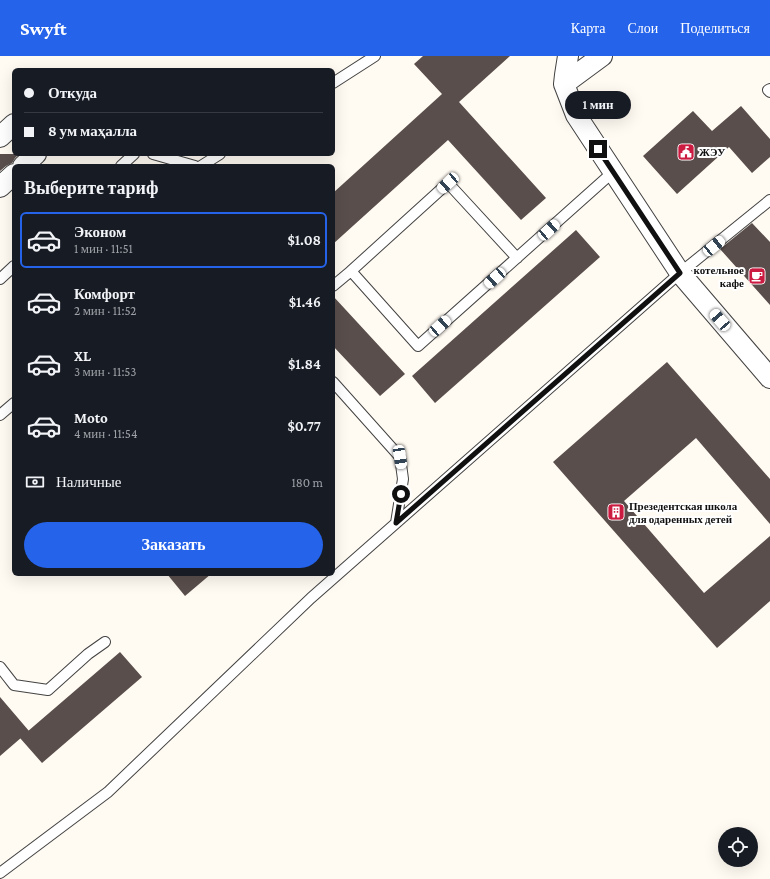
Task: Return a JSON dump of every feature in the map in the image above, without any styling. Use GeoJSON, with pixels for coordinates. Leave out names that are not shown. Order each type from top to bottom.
{"type":"FeatureCollection","features":[{"type":"Feature","properties":{"kind":"street"},"geometry":{"type":"LineString","coordinates":[[554,56],[566,72],[576,115],[680,273],[770,378]]}},
{"type":"Feature","properties":{"kind":"street"},"geometry":{"type":"LineString","coordinates":[[566,72],[602,56]]}},
{"type":"Feature","properties":{"kind":"street"},"geometry":{"type":"LineString","coordinates":[[0,137],[12,126]]}},
{"type":"Feature","properties":{"kind":"street"},"geometry":{"type":"LineString","coordinates":[[25,164],[34,156]]}},
{"type":"Feature","properties":{"kind":"street"},"geometry":{"type":"LineString","coordinates":[[0,187],[12,176]]}},
{"type":"Feature","properties":{"kind":"lane"},"geometry":{"type":"LineString","coordinates":[[335,82],[375,56]]}},
{"type":"Feature","properties":{"kind":"lane"},"geometry":{"type":"LineString","coordinates":[[123,164],[132,156]]}},
{"type":"Feature","properties":{"kind":"lane"},"geometry":{"type":"LineString","coordinates":[[160,156],[188,164]]}},
{"type":"Feature","properties":{"kind":"lane"},"geometry":{"type":"LineString","coordinates":[[204,164],[217,156]]}},
{"type":"Feature","properties":{"kind":"lane"},"geometry":{"type":"LineString","coordinates":[[351,271],[418,346],[613,172]]}},
{"type":"Feature","properties":{"kind":"lane"},"geometry":{"type":"LineString","coordinates":[[335,284],[448,183],[517,258]]}},
{"type":"Feature","properties":{"kind":"lane"},"geometry":{"type":"LineString","coordinates":[[0,873],[108,792],[311,598],[680,273],[770,200]]}},
{"type":"Feature","properties":{"kind":"lane"},"geometry":{"type":"LineString","coordinates":[[0,279],[12,268]]}},
{"type":"Feature","properties":{"kind":"lane"},"geometry":{"type":"LineString","coordinates":[[335,384],[400,457],[403,479],[396,523]]}},
{"type":"Feature","properties":{"kind":"lane"},"geometry":{"type":"LineString","coordinates":[[0,415],[12,406]]}},
{"type":"Feature","properties":{"kind":"lane"},"geometry":{"type":"LineString","coordinates":[[0,667],[14,685],[48,690],[88,654],[105,642]]}},
{"type":"Feature","properties":{"kind":"building"},"geometry":{"type":"Polygon","coordinates":[[[423,56],[510,56],[459,102],[546,198],[521,220],[448,140],[335,242],[335,191],[442,94],[414,64],[423,56]]]}},
{"type":"Feature","properties":{"kind":"building","name":"ЖЭУ"},"geometry":{"type":"Polygon","coordinates":[[[741,106],[770,139],[770,157],[752,173],[729,147],[677,194],[643,156],[693,111],[712,131],[741,106]]]}},
{"type":"Feature","properties":{"kind":"building"},"geometry":{"type":"Polygon","coordinates":[[[0,154],[12,154],[12,156],[17,156],[12,163],[0,171],[0,154]]]}},
{"type":"Feature","properties":{"kind":"building","name":"котельное кафе"},"geometry":{"type":"Polygon","coordinates":[[[752,223],[770,242],[770,305],[720,249],[752,223]]]}},
{"type":"Feature","properties":{"kind":"building"},"geometry":{"type":"Polygon","coordinates":[[[576,230],[600,257],[435,403],[412,376],[576,230]]]}},
{"type":"Feature","properties":{"kind":"building"},"geometry":{"type":"Polygon","coordinates":[[[335,298],[405,374],[380,396],[335,348],[335,298]]]}},
{"type":"Feature","properties":{"kind":"building","name":"Презедентская школа для одаренных детей"},"geometry":{"type":"Polygon","coordinates":[[[667,362],[770,479],[770,524],[696,438],[624,501],[704,593],[770,536],[770,601],[717,648],[553,462],[667,362]]]}},
{"type":"Feature","properties":{"kind":"building"},"geometry":{"type":"Polygon","coordinates":[[[169,576],[209,576],[185,596],[169,576]]]}},
{"type":"Feature","properties":{"kind":"building"},"geometry":{"type":"Polygon","coordinates":[[[120,652],[142,677],[42,763],[20,738],[120,652]]]}},
{"type":"Feature","properties":{"kind":"building"},"geometry":{"type":"Polygon","coordinates":[[[0,697],[29,731],[0,756],[0,697]]]}},
{"type":"Feature","properties":{"kind":"place","name":"ЖЭУ"},"geometry":{"type":"Point","coordinates":[686,152]}},
{"type":"Feature","properties":{"kind":"place","name":"котельное кафе"},"geometry":{"type":"Point","coordinates":[757,276]}},
{"type":"Feature","properties":{"kind":"place","name":"Презедентская школа для одаренных детей"},"geometry":{"type":"Point","coordinates":[616,512]}},
{"type":"Feature","properties":{"kind":"route"},"geometry":{"type":"LineString","coordinates":[[401,494],[396,523],[680,273],[598,149]]}}]}
